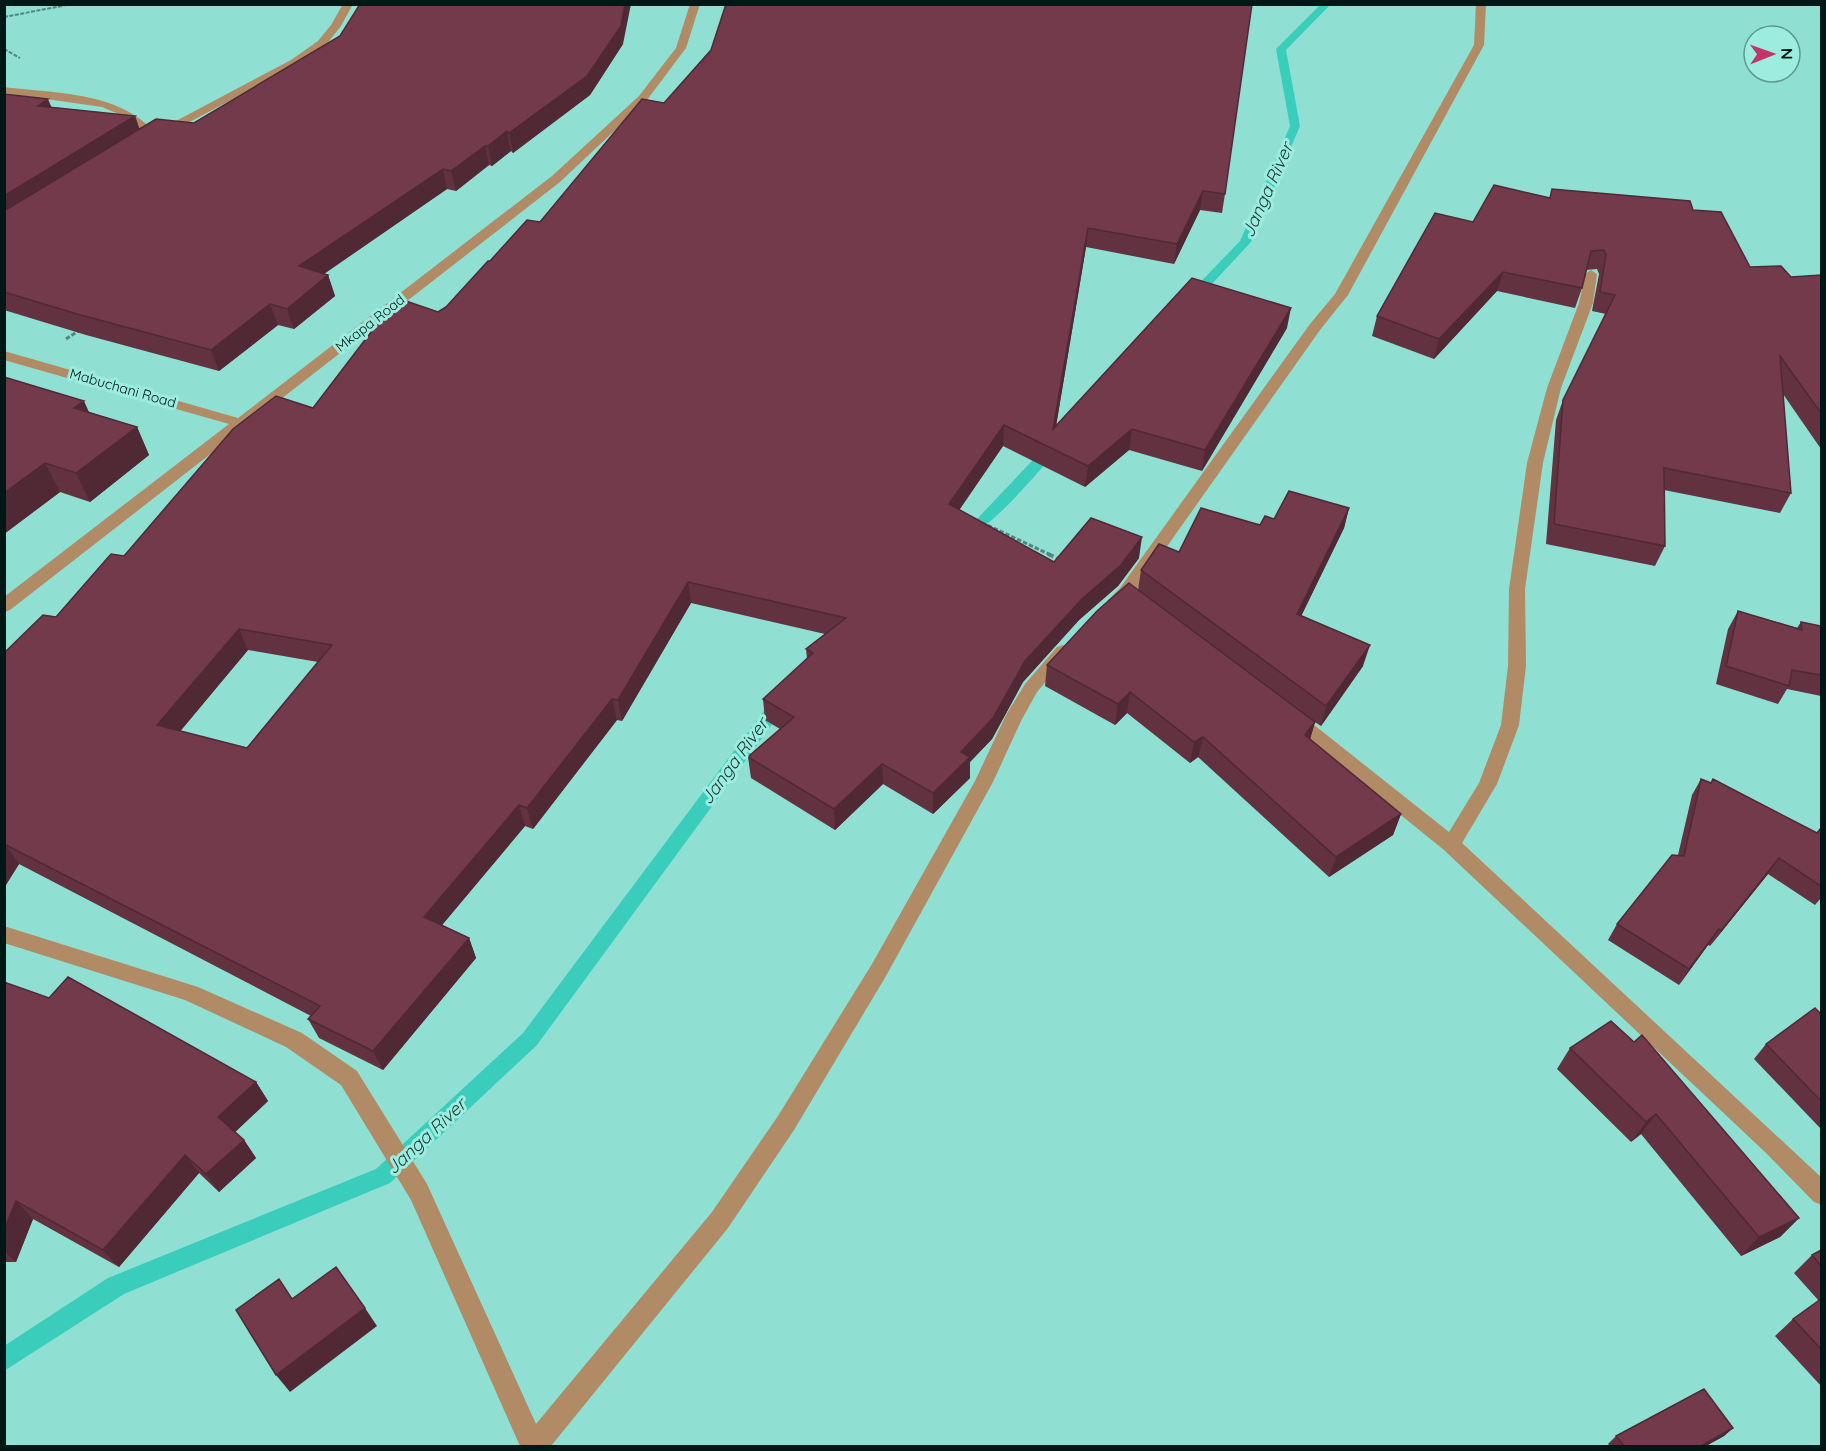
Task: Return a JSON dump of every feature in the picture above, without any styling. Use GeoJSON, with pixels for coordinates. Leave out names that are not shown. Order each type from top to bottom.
{"type":"FeatureCollection","features":[{"type":"Feature","properties":{"kind":"street"},"geometry":{"type":"LineString","coordinates":[[4,90],[105,104],[130,115],[148,140],[295,62],[322,43],[336,26],[348,4]]}},
{"type":"Feature","properties":{"kind":"street","name":"Mkapa Road"},"geometry":{"type":"LineString","coordinates":[[4,606],[556,179],[643,98],[681,48],[695,4]]}},
{"type":"Feature","properties":{"kind":"street"},"geometry":{"type":"LineString","coordinates":[[1103,612],[1126,592],[1315,327],[1341,295],[1479,45],[1481,4]]}},
{"type":"Feature","properties":{"kind":"street"},"geometry":{"type":"LineString","coordinates":[[1451,845],[1488,784],[1510,725],[1517,666],[1517,589],[1535,463],[1554,388],[1583,312],[1591,274]]}},
{"type":"Feature","properties":{"kind":"street","name":"Mabuchani Road"},"geometry":{"type":"LineString","coordinates":[[4,355],[241,423]]}},
{"type":"Feature","properties":{"kind":"street"},"geometry":{"type":"LineString","coordinates":[[1126,592],[1145,606]]}},
{"type":"Feature","properties":{"kind":"street"},"geometry":{"type":"LineString","coordinates":[[4,934],[191,993],[294,1040],[349,1078],[419,1192],[534,1446],[720,1220],[786,1123],[838,1041],[885,959],[984,782],[1012,720],[1027,696],[1079,634]]}},
{"type":"Feature","properties":{"kind":"street"},"geometry":{"type":"LineString","coordinates":[[1275,704],[1451,845],[1773,1145],[1821,1194]]}},
{"type":"Feature","properties":{"kind":"path"},"geometry":{"type":"LineString","coordinates":[[4,17],[72,4]]}},
{"type":"Feature","properties":{"kind":"path"},"geometry":{"type":"LineString","coordinates":[[31,362],[80,329]]}},
{"type":"Feature","properties":{"kind":"path"},"geometry":{"type":"LineString","coordinates":[[961,514],[983,521],[1065,562]]}},
{"type":"Feature","properties":{"kind":"building"},"geometry":{"type":"Polygon","coordinates":[[[360,4],[625,4],[621,26],[587,76],[509,133],[507,131],[451,171],[443,169],[299,266],[328,275],[287,309],[270,304],[211,350],[4,292],[4,211],[156,119],[194,123],[340,36],[360,4]]]}},
{"type":"Feature","properties":{"kind":"building"},"geometry":{"type":"Polygon","coordinates":[[[726,4],[1252,4],[1225,194],[1203,191],[1177,244],[1088,228],[1053,429],[1192,278],[1291,308],[1205,450],[1132,429],[1088,466],[1004,425],[949,504],[1054,562],[1091,518],[1142,537],[1121,565],[1082,599],[1025,661],[993,718],[961,752],[970,757],[933,793],[882,764],[834,809],[748,757],[794,717],[763,699],[813,653],[806,649],[846,618],[688,582],[618,700],[612,699],[527,808],[519,805],[424,917],[469,938],[373,1051],[308,1019],[320,1006],[4,844],[4,653],[43,615],[56,617],[111,554],[124,556],[233,429],[276,396],[313,408],[397,298],[438,312],[446,307],[527,220],[540,222],[642,99],[664,103],[711,50],[726,4]],[[239,629],[157,725],[247,748],[332,645],[239,629]]]}},
{"type":"Feature","properties":{"kind":"building"},"geometry":{"type":"Polygon","coordinates":[[[4,94],[48,99],[38,106],[135,116],[4,196],[4,94]]]}},
{"type":"Feature","properties":{"kind":"building"},"geometry":{"type":"Polygon","coordinates":[[[1494,185],[1550,198],[1552,189],[1690,201],[1693,210],[1721,212],[1750,267],[1781,266],[1791,277],[1821,275],[1821,413],[1780,356],[1791,493],[1664,468],[1665,546],[1554,524],[1563,400],[1615,295],[1600,292],[1606,255],[1604,250],[1591,251],[1582,288],[1503,272],[1439,339],[1377,316],[1435,213],[1473,222],[1494,185]]]}},
{"type":"Feature","properties":{"kind":"building"},"geometry":{"type":"Polygon","coordinates":[[[4,377],[84,401],[74,408],[137,427],[76,473],[45,463],[4,493],[4,377]]]}},
{"type":"Feature","properties":{"kind":"building"},"geometry":{"type":"Polygon","coordinates":[[[1289,491],[1349,508],[1297,614],[1370,645],[1326,706],[1141,570],[1159,544],[1179,552],[1201,508],[1260,525],[1265,516],[1274,519],[1289,491]]]}},
{"type":"Feature","properties":{"kind":"building"},"geometry":{"type":"Polygon","coordinates":[[[1129,583],[1315,722],[1305,735],[1401,814],[1336,857],[1203,737],[1194,742],[1130,692],[1118,704],[1047,665],[1097,611],[1129,583]]]}},
{"type":"Feature","properties":{"kind":"building"},"geometry":{"type":"Polygon","coordinates":[[[1738,611],[1802,630],[1801,622],[1821,626],[1821,675],[1792,670],[1789,686],[1726,666],[1738,611]]]}},
{"type":"Feature","properties":{"kind":"building"},"geometry":{"type":"Polygon","coordinates":[[[1701,779],[1711,783],[1713,779],[1817,833],[1821,828],[1821,886],[1779,858],[1721,931],[1719,929],[1689,969],[1617,924],[1672,855],[1684,856],[1701,779]]]}},
{"type":"Feature","properties":{"kind":"building"},"geometry":{"type":"Polygon","coordinates":[[[68,977],[256,1082],[218,1117],[244,1140],[206,1174],[185,1155],[103,1250],[16,1201],[4,1230],[4,982],[49,998],[68,977]]]}},
{"type":"Feature","properties":{"kind":"building"},"geometry":{"type":"Polygon","coordinates":[[[1815,1008],[1821,1014],[1821,1101],[1766,1044],[1815,1008]]]}},
{"type":"Feature","properties":{"kind":"building"},"geometry":{"type":"Polygon","coordinates":[[[1611,1021],[1634,1042],[1642,1035],[1799,1218],[1759,1237],[1656,1114],[1646,1122],[1570,1048],[1611,1021]]]}},
{"type":"Feature","properties":{"kind":"building"},"geometry":{"type":"Polygon","coordinates":[[[1821,1250],[1821,1266],[1812,1255],[1821,1250]]]}},
{"type":"Feature","properties":{"kind":"building"},"geometry":{"type":"Polygon","coordinates":[[[336,1267],[365,1308],[276,1375],[236,1310],[279,1279],[292,1299],[336,1267]]]}},
{"type":"Feature","properties":{"kind":"building"},"geometry":{"type":"Polygon","coordinates":[[[1821,1299],[1821,1349],[1793,1319],[1821,1299]]]}},
{"type":"Feature","properties":{"kind":"building"},"geometry":{"type":"Polygon","coordinates":[[[1704,1389],[1733,1428],[1701,1446],[1624,1446],[1616,1436],[1704,1389]]]}},
{"type":"Feature","properties":{"kind":"waterway","name":"Janga River"},"geometry":{"type":"LineString","coordinates":[[1192,298],[1245,242],[1295,126],[1281,49],[1327,4]]}},
{"type":"Feature","properties":{"kind":"waterway","name":"Janga River"},"geometry":{"type":"LineString","coordinates":[[963,534],[983,521],[1052,448]]}},
{"type":"Feature","properties":{"kind":"waterway","name":"Janga River"},"geometry":{"type":"LineString","coordinates":[[4,1360],[116,1286],[383,1176],[530,1039],[778,704]]}}]}
